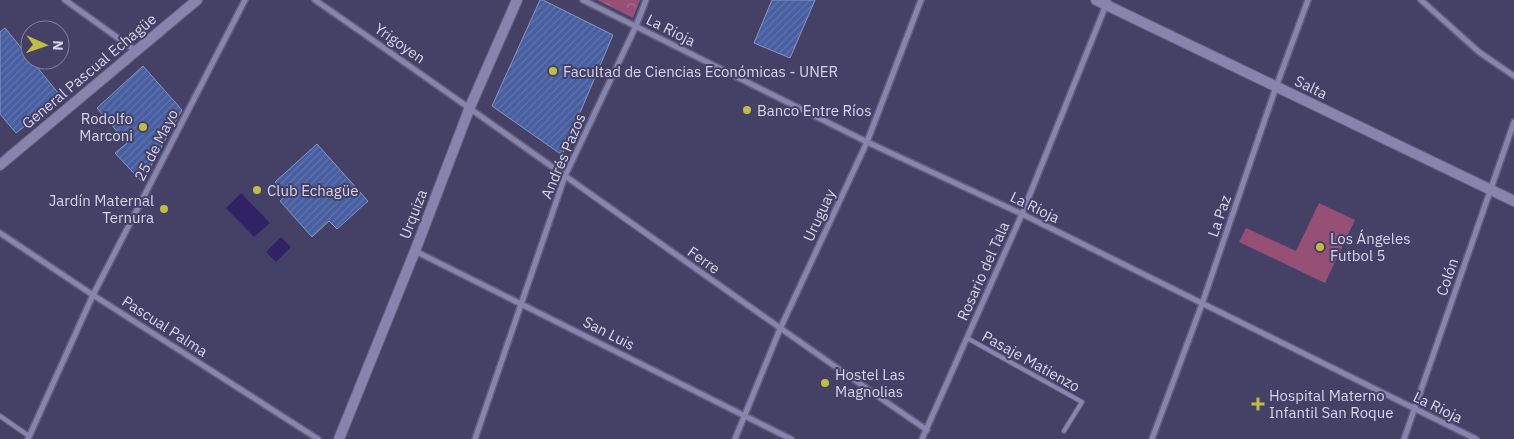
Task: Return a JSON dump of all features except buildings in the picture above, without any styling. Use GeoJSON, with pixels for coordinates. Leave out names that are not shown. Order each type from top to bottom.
{"type":"FeatureCollection","features":[{"type":"Feature","properties":{"kind":"street"},"geometry":{"type":"LineString","coordinates":[[65,0],[136,51]]}},
{"type":"Feature","properties":{"kind":"street","name":"General Pascual Echagüe"},"geometry":{"type":"LineString","coordinates":[[0,165],[197,0]]}},
{"type":"Feature","properties":{"kind":"street","name":"25 de Mayo"},"geometry":{"type":"LineString","coordinates":[[29,437],[93,295],[245,0]]}},
{"type":"Feature","properties":{"kind":"street","name":"Yrigoyen"},"geometry":{"type":"LineString","coordinates":[[315,0],[470,107]]}},
{"type":"Feature","properties":{"kind":"street","name":"Urquiza"},"geometry":{"type":"LineString","coordinates":[[339,439],[416,251],[470,107],[517,0]]}},
{"type":"Feature","properties":{"kind":"street","name":"La Rioja"},"geometry":{"type":"LineString","coordinates":[[583,0],[867,142],[1022,214],[1476,439]]}},
{"type":"Feature","properties":{"kind":"street","name":"Andrés Pazos"},"geometry":{"type":"LineString","coordinates":[[475,439],[565,176],[636,26],[646,0]]}},
{"type":"Feature","properties":{"kind":"street","name":"Uruguay"},"geometry":{"type":"LineString","coordinates":[[735,439],[780,329],[867,142],[920,0]]}},
{"type":"Feature","properties":{"kind":"street","name":"La Paz"},"geometry":{"type":"LineString","coordinates":[[1152,439],[1202,304],[1276,87],[1308,0]]}},
{"type":"Feature","properties":{"kind":"street"},"geometry":{"type":"LineString","coordinates":[[1421,0],[1479,52],[1514,76]]}},
{"type":"Feature","properties":{"kind":"street","name":"Salta"},"geometry":{"type":"LineString","coordinates":[[1103,2],[1514,201]]}},
{"type":"Feature","properties":{"kind":"street","name":"Rosario del Tala"},"geometry":{"type":"LineString","coordinates":[[922,439],[1022,214],[1103,2]]}},
{"type":"Feature","properties":{"kind":"street","name":"Ferre"},"geometry":{"type":"LineString","coordinates":[[470,107],[780,329],[927,430]]}},
{"type":"Feature","properties":{"kind":"street","name":"Colón"},"geometry":{"type":"LineString","coordinates":[[1404,439],[1514,122]]}},
{"type":"Feature","properties":{"kind":"street","name":"Pascual Palma"},"geometry":{"type":"LineString","coordinates":[[0,233],[318,439]]}},
{"type":"Feature","properties":{"kind":"street","name":"San Luis"},"geometry":{"type":"LineString","coordinates":[[416,251],[791,439]]}},
{"type":"Feature","properties":{"kind":"lane","name":"Pasaje Matienzo"},"geometry":{"type":"LineString","coordinates":[[967,338],[1082,402],[1064,431]]}},
{"type":"Feature","properties":{"kind":"lane"},"geometry":{"type":"LineString","coordinates":[[0,416],[29,437]]}},
{"type":"Feature","properties":{"kind":"green space"},"geometry":{"type":"Polygon","coordinates":[[[597,0],[640,0],[633,18],[597,0]]]}},
{"type":"Feature","properties":{"kind":"green space","name":"Los Ángeles Futbol 5"},"geometry":{"type":"Polygon","coordinates":[[[1319,203],[1355,220],[1325,283],[1239,242],[1246,228],[1296,251],[1319,203]]]}},
{"type":"Feature","properties":{"kind":"shaded area"},"geometry":{"type":"Polygon","coordinates":[[[241,193],[270,223],[254,237],[226,208],[241,193]]]}},
{"type":"Feature","properties":{"kind":"shaded area"},"geometry":{"type":"Polygon","coordinates":[[[281,237],[291,247],[276,262],[266,252],[281,237]]]}},
{"type":"Feature","properties":{"kind":"place","name":"Facultad de Ciencias Económicas - UNER"},"geometry":{"type":"Point","coordinates":[553,71]}},
{"type":"Feature","properties":{"kind":"place","name":"Banco Entre Ríos"},"geometry":{"type":"Point","coordinates":[747,110]}},
{"type":"Feature","properties":{"kind":"place","name":"Rodolfo Marconi"},"geometry":{"type":"Point","coordinates":[143,127]}},
{"type":"Feature","properties":{"kind":"place","name":"Club Echagüe"},"geometry":{"type":"Point","coordinates":[257,190]}},
{"type":"Feature","properties":{"kind":"place","name":"Jardín Maternal Ternura"},"geometry":{"type":"Point","coordinates":[164,209]}},
{"type":"Feature","properties":{"kind":"place","name":"Los Ángeles Futbol 5"},"geometry":{"type":"Point","coordinates":[1320,247]}},
{"type":"Feature","properties":{"kind":"place","name":"Hostel Las Magnolias"},"geometry":{"type":"Point","coordinates":[825,383]}},
{"type":"Feature","properties":{"kind":"place","name":"Hospital Materno Infantil San Roque"},"geometry":{"type":"Point","coordinates":[1258,404]}}]}
